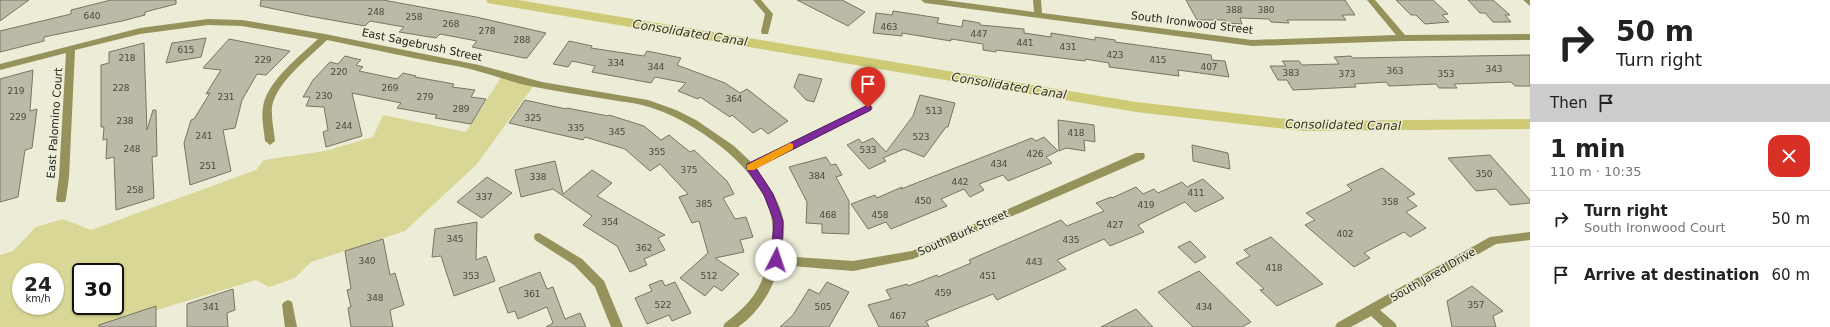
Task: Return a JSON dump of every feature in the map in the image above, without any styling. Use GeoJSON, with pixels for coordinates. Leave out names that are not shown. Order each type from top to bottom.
{"type":"FeatureCollection","features":[{"type":"Feature","properties":{"kind":"street"},"geometry":{"type":"LineString","coordinates":[[758,0],[769,14],[765,32]]}},
{"type":"Feature","properties":{"kind":"street","name":"South Ironwood Street"},"geometry":{"type":"LineString","coordinates":[[924,0],[1252,43],[1403,38],[1530,37]]}},
{"type":"Feature","properties":{"kind":"street"},"geometry":{"type":"LineString","coordinates":[[1037,0],[1038,14]]}},
{"type":"Feature","properties":{"kind":"street"},"geometry":{"type":"LineString","coordinates":[[1371,0],[1403,38]]}},
{"type":"Feature","properties":{"kind":"street"},"geometry":{"type":"LineString","coordinates":[[1527,0],[1530,3]]}},
{"type":"Feature","properties":{"kind":"street","name":"East Sagebrush Street"},"geometry":{"type":"LineString","coordinates":[[0,67],[140,31],[208,22],[242,23],[325,37],[479,68],[502,76],[534,84],[653,105],[687,119],[711,134],[750,167]]}},
{"type":"Feature","properties":{"kind":"street"},"geometry":{"type":"LineString","coordinates":[[270,141],[267,116],[269,101],[274,88],[325,37]]}},
{"type":"Feature","properties":{"kind":"street","name":"East Palomino Court"},"geometry":{"type":"LineString","coordinates":[[61,199],[64,177],[71,49]]}},
{"type":"Feature","properties":{"kind":"street"},"geometry":{"type":"LineString","coordinates":[[729,327],[742,318],[765,291],[776,260],[779,221],[768,194],[750,167],[868,108]]}},
{"type":"Feature","properties":{"kind":"street","name":"South Burk Street"},"geometry":{"type":"LineString","coordinates":[[776,260],[853,266],[913,255],[1140,156]]}},
{"type":"Feature","properties":{"kind":"street","name":"South Jared Drive"},"geometry":{"type":"LineString","coordinates":[[1341,327],[1494,240],[1530,236]]}},
{"type":"Feature","properties":{"kind":"street"},"geometry":{"type":"LineString","coordinates":[[539,237],[578,262],[600,284],[617,327]]}},
{"type":"Feature","properties":{"kind":"street"},"geometry":{"type":"LineString","coordinates":[[288,305],[291,327]]}},
{"type":"Feature","properties":{"kind":"street"},"geometry":{"type":"LineString","coordinates":[[1372,310],[1391,327]]}},
{"type":"Feature","properties":{"kind":"shaded area"},"geometry":{"type":"Polygon","coordinates":[[[502,76],[535,84],[477,164],[405,231],[311,262],[295,278],[269,287],[256,280],[101,327],[0,327],[0,255],[13,251],[36,227],[63,219],[91,230],[256,170],[264,160],[325,151],[373,137],[383,115],[466,132],[502,76]]]}},
{"type":"Feature","properties":{"kind":"building"},"geometry":{"type":"Polygon","coordinates":[[[0,0],[29,0],[0,21],[0,0]]]}},
{"type":"Feature","properties":{"kind":"building"},"geometry":{"type":"Polygon","coordinates":[[[111,0],[176,0],[176,4],[145,12],[145,15],[122,21],[44,37],[44,41],[0,52],[0,31],[71,14],[71,10],[111,0]]]}},
{"type":"Feature","properties":{"kind":"building"},"geometry":{"type":"Polygon","coordinates":[[[261,0],[383,0],[476,17],[546,33],[527,58],[524,58],[472,47],[477,41],[440,34],[436,38],[399,32],[404,27],[370,21],[365,26],[309,16],[260,6],[261,0]]]}},
{"type":"Feature","properties":{"kind":"building"},"geometry":{"type":"Polygon","coordinates":[[[797,0],[842,0],[865,12],[848,26],[797,0]]]}},
{"type":"Feature","properties":{"kind":"building"},"geometry":{"type":"Polygon","coordinates":[[[1186,0],[1345,0],[1355,15],[1342,15],[1346,20],[1287,20],[1289,23],[1271,22],[1269,19],[1240,18],[1242,24],[1226,23],[1225,20],[1197,20],[1186,0]]]}},
{"type":"Feature","properties":{"kind":"building"},"geometry":{"type":"Polygon","coordinates":[[[1396,0],[1433,0],[1448,14],[1442,15],[1449,22],[1425,24],[1416,15],[1411,15],[1396,0]]]}},
{"type":"Feature","properties":{"kind":"building"},"geometry":{"type":"Polygon","coordinates":[[[1468,0],[1493,0],[1510,15],[1505,15],[1511,22],[1493,22],[1485,13],[1480,13],[1468,0]]]}},
{"type":"Feature","properties":{"kind":"building"},"geometry":{"type":"Polygon","coordinates":[[[893,11],[939,18],[937,23],[962,27],[963,20],[980,23],[980,25],[1024,29],[1024,33],[1051,37],[1051,33],[1095,40],[1095,37],[1115,40],[1115,42],[1211,55],[1212,60],[1225,61],[1229,77],[1178,70],[1179,76],[1109,67],[1109,63],[1085,59],[1085,61],[996,50],[996,52],[983,50],[983,44],[951,39],[951,41],[902,33],[902,36],[873,33],[876,13],[892,15],[893,11]]]}},
{"type":"Feature","properties":{"kind":"building"},"geometry":{"type":"Polygon","coordinates":[[[206,38],[201,57],[166,63],[172,43],[206,38]]]}},
{"type":"Feature","properties":{"kind":"building"},"geometry":{"type":"Polygon","coordinates":[[[229,39],[290,51],[266,75],[257,74],[242,100],[235,128],[223,130],[231,171],[190,185],[184,143],[191,120],[194,119],[210,93],[206,94],[221,70],[203,68],[229,39]]]}},
{"type":"Feature","properties":{"kind":"building"},"geometry":{"type":"Polygon","coordinates":[[[569,41],[592,46],[591,48],[644,56],[647,51],[681,58],[677,65],[725,83],[740,93],[747,89],[788,121],[768,134],[761,128],[753,133],[732,115],[730,117],[700,97],[698,99],[678,91],[686,83],[655,77],[651,83],[592,72],[595,66],[572,61],[568,67],[553,64],[569,41]]]}},
{"type":"Feature","properties":{"kind":"building"},"geometry":{"type":"Polygon","coordinates":[[[144,43],[147,130],[153,110],[156,110],[157,156],[152,157],[154,198],[116,210],[114,157],[106,159],[107,139],[103,140],[104,127],[101,127],[101,65],[109,63],[109,52],[144,43]]]}},
{"type":"Feature","properties":{"kind":"building"},"geometry":{"type":"Polygon","coordinates":[[[1530,55],[1530,86],[1515,86],[1511,82],[1454,84],[1457,88],[1439,88],[1436,84],[1389,86],[1386,82],[1354,84],[1356,87],[1293,90],[1287,80],[1278,80],[1270,66],[1286,66],[1282,61],[1299,61],[1302,65],[1339,64],[1334,57],[1351,56],[1353,58],[1530,55]]]}},
{"type":"Feature","properties":{"kind":"building"},"geometry":{"type":"Polygon","coordinates":[[[345,56],[361,60],[356,65],[363,67],[359,71],[397,79],[403,73],[416,76],[415,77],[454,84],[452,87],[475,90],[471,97],[486,99],[471,124],[435,118],[437,115],[397,108],[401,103],[352,93],[362,136],[326,147],[323,132],[328,130],[324,107],[306,106],[310,97],[303,97],[313,80],[330,62],[338,64],[345,56]]]}},
{"type":"Feature","properties":{"kind":"building"},"geometry":{"type":"Polygon","coordinates":[[[33,70],[30,111],[37,109],[32,148],[25,150],[18,197],[0,202],[0,79],[33,70]]]}},
{"type":"Feature","properties":{"kind":"building"},"geometry":{"type":"Polygon","coordinates":[[[799,74],[822,79],[814,102],[806,100],[794,87],[799,74]]]}},
{"type":"Feature","properties":{"kind":"building"},"geometry":{"type":"Polygon","coordinates":[[[920,95],[955,103],[948,127],[946,127],[924,157],[904,149],[883,158],[886,161],[869,169],[847,145],[859,139],[862,143],[873,138],[886,152],[913,116],[920,95]]]}},
{"type":"Feature","properties":{"kind":"building"},"geometry":{"type":"Polygon","coordinates":[[[525,100],[566,109],[609,115],[644,126],[661,140],[669,135],[690,152],[694,150],[727,181],[734,194],[723,198],[735,219],[746,217],[753,237],[740,240],[744,252],[715,258],[739,274],[722,291],[714,286],[705,296],[680,278],[708,253],[699,221],[692,223],[679,197],[688,194],[660,164],[650,171],[625,149],[585,137],[583,140],[509,123],[525,100]]]}},
{"type":"Feature","properties":{"kind":"building"},"geometry":{"type":"Polygon","coordinates":[[[1058,120],[1094,125],[1095,142],[1084,140],[1085,151],[1066,148],[1059,151],[1058,120]]]}},
{"type":"Feature","properties":{"kind":"building"},"geometry":{"type":"Polygon","coordinates":[[[1044,137],[1058,151],[1046,157],[1052,163],[1008,181],[1003,175],[979,184],[984,190],[970,197],[964,189],[941,199],[947,206],[891,229],[886,222],[868,229],[851,204],[875,195],[877,198],[902,187],[901,189],[1032,138],[1036,141],[1044,137]]]}},
{"type":"Feature","properties":{"kind":"building"},"geometry":{"type":"Polygon","coordinates":[[[1192,145],[1228,153],[1230,169],[1193,161],[1192,145]]]}},
{"type":"Feature","properties":{"kind":"building"},"geometry":{"type":"Polygon","coordinates":[[[1490,155],[1530,200],[1530,203],[1510,205],[1496,189],[1476,191],[1448,158],[1490,155]]]}},
{"type":"Feature","properties":{"kind":"building"},"geometry":{"type":"Polygon","coordinates":[[[826,157],[831,165],[836,164],[842,175],[836,177],[849,201],[849,234],[822,233],[822,224],[806,223],[807,202],[789,167],[826,157]]]}},
{"type":"Feature","properties":{"kind":"building"},"geometry":{"type":"Polygon","coordinates":[[[555,161],[563,194],[592,170],[612,183],[597,196],[665,235],[658,238],[665,250],[644,259],[647,265],[630,272],[617,246],[583,225],[592,216],[553,189],[521,197],[515,170],[555,161]]]}},
{"type":"Feature","properties":{"kind":"building"},"geometry":{"type":"Polygon","coordinates":[[[1382,168],[1415,194],[1407,198],[1417,206],[1406,212],[1426,228],[1410,237],[1404,232],[1364,253],[1370,258],[1354,267],[1305,225],[1315,220],[1306,213],[1352,190],[1347,185],[1382,168]]]}},
{"type":"Feature","properties":{"kind":"building"},"geometry":{"type":"Polygon","coordinates":[[[487,177],[512,193],[482,218],[457,202],[487,177]]]}},
{"type":"Feature","properties":{"kind":"building"},"geometry":{"type":"Polygon","coordinates":[[[1203,179],[1224,198],[1195,212],[1185,202],[1138,225],[1144,232],[1110,246],[1104,239],[1057,260],[1066,269],[997,300],[993,294],[926,321],[929,327],[879,327],[868,305],[891,299],[886,290],[907,284],[908,286],[937,275],[938,277],[971,263],[969,260],[1061,220],[1067,226],[1104,211],[1096,203],[1111,197],[1112,198],[1136,187],[1143,194],[1154,189],[1158,193],[1182,182],[1187,187],[1203,179]]]}},
{"type":"Feature","properties":{"kind":"building"},"geometry":{"type":"Polygon","coordinates":[[[477,222],[476,260],[486,256],[495,281],[454,296],[441,256],[432,257],[435,229],[477,222]]]}},
{"type":"Feature","properties":{"kind":"building"},"geometry":{"type":"Polygon","coordinates":[[[1271,237],[1323,284],[1277,306],[1260,290],[1264,289],[1236,263],[1250,256],[1244,250],[1271,237]]]}},
{"type":"Feature","properties":{"kind":"building"},"geometry":{"type":"Polygon","coordinates":[[[383,239],[390,275],[395,273],[404,305],[390,310],[393,327],[351,327],[348,308],[351,307],[347,290],[351,289],[345,251],[383,239]]]}},
{"type":"Feature","properties":{"kind":"building"},"geometry":{"type":"Polygon","coordinates":[[[1190,241],[1206,257],[1195,263],[1178,247],[1190,241]]]}},
{"type":"Feature","properties":{"kind":"building"},"geometry":{"type":"Polygon","coordinates":[[[1199,271],[1251,322],[1242,327],[1193,327],[1158,292],[1199,271]]]}},
{"type":"Feature","properties":{"kind":"building"},"geometry":{"type":"Polygon","coordinates":[[[540,272],[547,289],[553,287],[565,319],[580,313],[586,327],[546,327],[553,323],[547,307],[518,319],[515,311],[508,313],[499,288],[540,272]]]}},
{"type":"Feature","properties":{"kind":"building"},"geometry":{"type":"Polygon","coordinates":[[[662,280],[665,286],[675,282],[691,313],[672,321],[669,315],[647,324],[635,298],[652,291],[649,285],[662,280]]]}},
{"type":"Feature","properties":{"kind":"building"},"geometry":{"type":"Polygon","coordinates":[[[827,282],[849,292],[829,327],[780,327],[793,315],[809,289],[819,294],[827,282]]]}},
{"type":"Feature","properties":{"kind":"building"},"geometry":{"type":"Polygon","coordinates":[[[1472,286],[1503,311],[1493,316],[1496,327],[1452,327],[1447,301],[1472,286]]]}},
{"type":"Feature","properties":{"kind":"building"},"geometry":{"type":"Polygon","coordinates":[[[233,289],[235,310],[227,313],[228,327],[187,327],[187,304],[233,289]]]}},
{"type":"Feature","properties":{"kind":"building"},"geometry":{"type":"Polygon","coordinates":[[[156,306],[156,327],[99,327],[99,325],[156,306]]]}},
{"type":"Feature","properties":{"kind":"building"},"geometry":{"type":"Polygon","coordinates":[[[1136,309],[1153,327],[1101,327],[1136,309]]]}},
{"type":"Feature","properties":{"kind":"waterway","name":"Consolidated Canal"},"geometry":{"type":"LineString","coordinates":[[493,0],[1136,107],[1304,126],[1530,124]]}},
{"type":"Feature","properties":{"kind":"slow traffic"},"geometry":{"type":"LineString","coordinates":[[751,168],[750,167],[790,147]]}},
{"type":"Feature","properties":{"kind":"route"},"geometry":{"type":"LineString","coordinates":[[776,260],[779,221],[768,194],[750,167],[868,108]]}}]}
